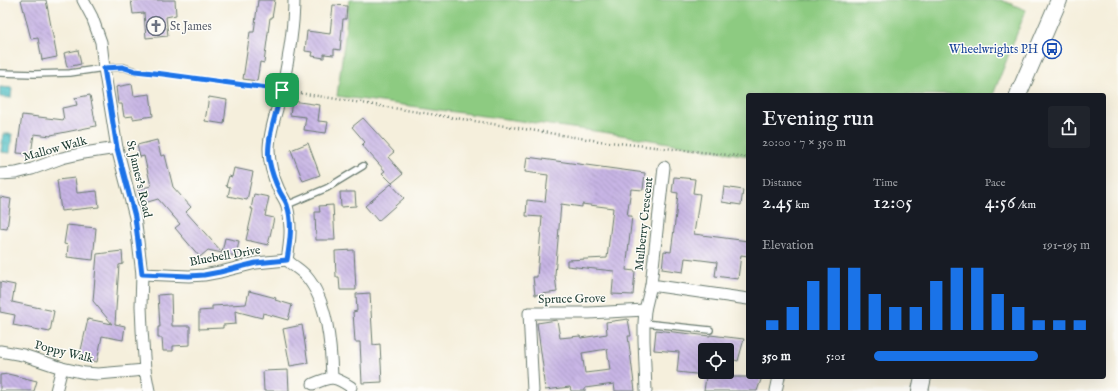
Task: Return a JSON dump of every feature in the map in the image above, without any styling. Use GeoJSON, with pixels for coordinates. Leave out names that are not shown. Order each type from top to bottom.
{"type":"FeatureCollection","features":[{"type":"Feature","properties":{"kind":"main road"},"geometry":{"type":"LineString","coordinates":[[1019,93],[1059,0]]}},
{"type":"Feature","properties":{"kind":"main road"},"geometry":{"type":"LineString","coordinates":[[920,391],[923,379]]}},
{"type":"Feature","properties":{"kind":"street","name":"St James's Road"},"geometry":{"type":"LineString","coordinates":[[83,0],[92,17],[101,42],[117,148],[135,217],[142,274],[141,306],[145,370],[149,391]]}},
{"type":"Feature","properties":{"kind":"street"},"geometry":{"type":"LineString","coordinates":[[294,0],[290,41],[282,90],[272,129],[269,159],[279,191],[287,205],[290,224],[290,239],[287,260],[306,276],[313,286],[320,301],[331,345],[332,378]]}},
{"type":"Feature","properties":{"kind":"street","name":"Mallow Walk"},"geometry":{"type":"LineString","coordinates":[[0,174],[16,173],[62,158],[117,148]]}},
{"type":"Feature","properties":{"kind":"street","name":"Mulberry Crescent"},"geometry":{"type":"LineString","coordinates":[[646,391],[644,340],[645,310],[651,285],[664,167]]}},
{"type":"Feature","properties":{"kind":"street","name":"Bluebell Drive"},"geometry":{"type":"LineString","coordinates":[[142,274],[189,276],[204,275],[256,263],[287,260]]}},
{"type":"Feature","properties":{"kind":"street","name":"Mulberry Crescent"},"geometry":{"type":"LineString","coordinates":[[651,285],[746,299]]}},
{"type":"Feature","properties":{"kind":"street","name":"Spruce Grove"},"geometry":{"type":"LineString","coordinates":[[533,391],[529,313],[645,310]]}},
{"type":"Feature","properties":{"kind":"street","name":"Poppy Walk"},"geometry":{"type":"LineString","coordinates":[[0,351],[23,356],[62,368],[98,374],[145,370]]}},
{"type":"Feature","properties":{"kind":"street"},"geometry":{"type":"LineString","coordinates":[[56,391],[62,368]]}},
{"type":"Feature","properties":{"kind":"street"},"geometry":{"type":"LineString","coordinates":[[313,384],[327,378],[332,378],[342,381],[351,387]]}},
{"type":"Feature","properties":{"kind":"street"},"geometry":{"type":"LineString","coordinates":[[776,391],[779,379]]}},
{"type":"Feature","properties":{"kind":"lane"},"geometry":{"type":"LineString","coordinates":[[0,73],[70,73],[122,67],[135,71]]}},
{"type":"Feature","properties":{"kind":"lane"},"geometry":{"type":"LineString","coordinates":[[287,205],[327,188],[363,166]]}},
{"type":"Feature","properties":{"kind":"lane"},"geometry":{"type":"LineString","coordinates":[[644,323],[710,330]]}},
{"type":"Feature","properties":{"kind":"path"},"geometry":{"type":"LineString","coordinates":[[135,71],[282,90],[599,141],[746,157]]}},
{"type":"Feature","properties":{"kind":"green space"},"geometry":{"type":"Polygon","coordinates":[[[349,0],[1001,0],[1026,10],[994,93],[746,93],[746,156],[609,133],[337,96],[349,0]]]}},
{"type":"Feature","properties":{"kind":"water"},"geometry":{"type":"Polygon","coordinates":[[[0,87],[12,88],[11,98],[0,97],[0,87]]]}},
{"type":"Feature","properties":{"kind":"water"},"geometry":{"type":"Polygon","coordinates":[[[3,134],[12,134],[10,153],[1,152],[3,134]]]}},
{"type":"Feature","properties":{"kind":"building"},"geometry":{"type":"Polygon","coordinates":[[[21,0],[46,0],[57,57],[42,60],[38,38],[31,39],[21,0]]]}},
{"type":"Feature","properties":{"kind":"building","name":"St James"},"geometry":{"type":"Polygon","coordinates":[[[131,0],[175,0],[176,15],[166,17],[168,36],[146,38],[144,13],[133,14],[131,0]]]}},
{"type":"Feature","properties":{"kind":"building"},"geometry":{"type":"Polygon","coordinates":[[[258,0],[275,0],[272,18],[270,18],[264,63],[260,62],[257,81],[243,79],[250,32],[254,32],[258,0]]]}},
{"type":"Feature","properties":{"kind":"building"},"geometry":{"type":"Polygon","coordinates":[[[333,5],[347,6],[346,19],[343,19],[340,50],[334,49],[334,55],[324,54],[324,58],[312,56],[313,52],[305,51],[307,31],[330,34],[333,5]]]}},
{"type":"Feature","properties":{"kind":"building"},"geometry":{"type":"Polygon","coordinates":[[[78,50],[81,64],[67,67],[64,53],[78,50]]]}},
{"type":"Feature","properties":{"kind":"building"},"geometry":{"type":"Polygon","coordinates":[[[132,84],[134,96],[150,94],[153,116],[133,119],[133,116],[124,117],[122,104],[118,104],[116,87],[132,84]]]}},
{"type":"Feature","properties":{"kind":"building"},"geometry":{"type":"Polygon","coordinates":[[[90,95],[96,126],[51,136],[34,134],[31,154],[17,153],[22,115],[64,120],[62,108],[77,105],[75,98],[90,95]]]}},
{"type":"Feature","properties":{"kind":"building"},"geometry":{"type":"Polygon","coordinates":[[[209,97],[227,100],[224,124],[205,121],[209,97]]]}},
{"type":"Feature","properties":{"kind":"building"},"geometry":{"type":"Polygon","coordinates":[[[292,101],[320,105],[318,121],[328,122],[326,133],[304,130],[306,117],[290,115],[292,101]]]}},
{"type":"Feature","properties":{"kind":"building"},"geometry":{"type":"Polygon","coordinates":[[[363,118],[394,152],[388,157],[403,174],[392,183],[382,173],[385,171],[362,145],[365,142],[352,127],[363,118]]]}},
{"type":"Feature","properties":{"kind":"building"},"geometry":{"type":"Polygon","coordinates":[[[157,140],[161,156],[165,155],[173,187],[191,207],[186,212],[222,252],[225,238],[239,241],[236,256],[208,250],[200,257],[175,228],[180,224],[158,199],[141,204],[138,189],[151,186],[144,156],[140,157],[137,145],[157,140]]]}},
{"type":"Feature","properties":{"kind":"building"},"geometry":{"type":"Polygon","coordinates":[[[308,143],[320,175],[303,181],[291,150],[308,143]]]}},
{"type":"Feature","properties":{"kind":"building"},"geometry":{"type":"Polygon","coordinates":[[[527,157],[645,173],[643,190],[631,189],[627,216],[632,216],[626,270],[635,271],[633,295],[612,294],[614,271],[567,266],[567,260],[607,258],[613,208],[582,204],[582,207],[561,204],[555,275],[557,292],[535,295],[533,277],[537,277],[542,217],[526,216],[527,200],[545,202],[548,175],[525,172],[527,157]]]}},
{"type":"Feature","properties":{"kind":"building"},"geometry":{"type":"Polygon","coordinates":[[[234,168],[253,172],[247,200],[228,196],[230,187],[226,186],[229,176],[232,177],[234,168]]]}},
{"type":"Feature","properties":{"kind":"building"},"geometry":{"type":"Polygon","coordinates":[[[674,177],[695,179],[693,193],[700,194],[694,234],[746,241],[746,256],[741,255],[738,279],[715,276],[717,262],[685,258],[683,272],[662,269],[664,251],[671,252],[676,214],[678,193],[672,192],[674,177]]]}},
{"type":"Feature","properties":{"kind":"building"},"geometry":{"type":"Polygon","coordinates":[[[75,178],[77,193],[97,191],[99,207],[61,211],[57,180],[75,178]]]}},
{"type":"Feature","properties":{"kind":"building"},"geometry":{"type":"Polygon","coordinates":[[[391,184],[404,198],[378,221],[365,206],[391,184]]]}},
{"type":"Feature","properties":{"kind":"building"},"geometry":{"type":"Polygon","coordinates":[[[724,187],[743,190],[741,205],[722,202],[724,187]]]}},
{"type":"Feature","properties":{"kind":"building"},"geometry":{"type":"Polygon","coordinates":[[[340,192],[355,192],[356,206],[341,207],[340,192]]]}},
{"type":"Feature","properties":{"kind":"building"},"geometry":{"type":"Polygon","coordinates":[[[254,194],[269,197],[265,216],[274,218],[268,245],[246,240],[253,209],[251,209],[254,194]]]}},
{"type":"Feature","properties":{"kind":"building"},"geometry":{"type":"Polygon","coordinates":[[[0,197],[11,199],[7,229],[0,228],[0,197]]]}},
{"type":"Feature","properties":{"kind":"building"},"geometry":{"type":"Polygon","coordinates":[[[333,205],[335,240],[316,240],[315,212],[320,212],[319,206],[333,205]]]}},
{"type":"Feature","properties":{"kind":"building"},"geometry":{"type":"Polygon","coordinates":[[[67,225],[96,228],[93,260],[67,257],[68,245],[64,244],[67,225]]]}},
{"type":"Feature","properties":{"kind":"building"},"geometry":{"type":"Polygon","coordinates":[[[354,250],[356,290],[340,290],[339,277],[336,277],[335,251],[354,250]]]}},
{"type":"Feature","properties":{"kind":"building"},"geometry":{"type":"Polygon","coordinates":[[[122,251],[123,264],[119,265],[115,324],[125,326],[123,340],[102,336],[97,362],[79,359],[88,319],[112,324],[93,301],[97,254],[122,251]]]}},
{"type":"Feature","properties":{"kind":"building"},"geometry":{"type":"Polygon","coordinates":[[[0,282],[15,285],[12,302],[54,311],[50,332],[13,325],[15,315],[0,312],[0,282]]]}},
{"type":"Feature","properties":{"kind":"building"},"geometry":{"type":"Polygon","coordinates":[[[249,291],[276,298],[275,300],[292,305],[288,320],[263,313],[262,318],[235,311],[236,324],[223,325],[223,328],[199,329],[199,311],[212,310],[212,306],[246,304],[249,291]]]}},
{"type":"Feature","properties":{"kind":"building"},"geometry":{"type":"Polygon","coordinates":[[[370,293],[373,345],[380,344],[382,382],[362,383],[360,342],[355,342],[353,312],[357,311],[356,294],[370,293]]]}},
{"type":"Feature","properties":{"kind":"building"},"geometry":{"type":"Polygon","coordinates":[[[171,294],[172,326],[190,326],[190,345],[173,346],[173,351],[163,351],[162,338],[158,338],[158,327],[160,327],[158,295],[171,294]]]}},
{"type":"Feature","properties":{"kind":"building"},"geometry":{"type":"Polygon","coordinates":[[[628,319],[631,336],[628,336],[635,391],[615,391],[614,384],[585,388],[585,391],[571,391],[570,387],[545,390],[537,323],[557,320],[560,338],[580,336],[581,338],[607,334],[606,322],[628,319]],[[607,349],[582,353],[585,373],[610,370],[607,349]]]}},
{"type":"Feature","properties":{"kind":"building"},"geometry":{"type":"Polygon","coordinates":[[[302,325],[308,363],[290,366],[283,329],[302,325]]]}},
{"type":"Feature","properties":{"kind":"building"},"geometry":{"type":"Polygon","coordinates":[[[656,330],[744,339],[738,361],[734,360],[734,343],[698,343],[698,374],[677,372],[679,352],[654,350],[656,330]]]}},
{"type":"Feature","properties":{"kind":"building"},"geometry":{"type":"Polygon","coordinates":[[[288,370],[289,391],[264,391],[263,371],[288,370]]]}},
{"type":"Feature","properties":{"kind":"building"},"geometry":{"type":"Polygon","coordinates":[[[8,374],[37,381],[34,391],[0,391],[0,375],[8,374]]]}},
{"type":"Feature","properties":{"kind":"building"},"geometry":{"type":"Polygon","coordinates":[[[734,377],[746,377],[746,379],[761,379],[757,391],[704,391],[706,379],[734,379],[734,377]]]}},
{"type":"Feature","properties":{"kind":"place","name":"St James"},"geometry":{"type":"Point","coordinates":[156,26]}},
{"type":"Feature","properties":{"kind":"place","name":"Wheelwrights PH"},"geometry":{"type":"Point","coordinates":[1052,49]}},
{"type":"Feature","properties":{"kind":"route"},"geometry":{"type":"LineString","coordinates":[[122,67],[135,71],[282,90],[272,129],[269,159],[279,191],[287,205],[290,224],[290,239],[287,260],[256,263],[204,275],[189,276],[142,274],[135,217],[117,148],[104,68],[122,67]]}}]}
